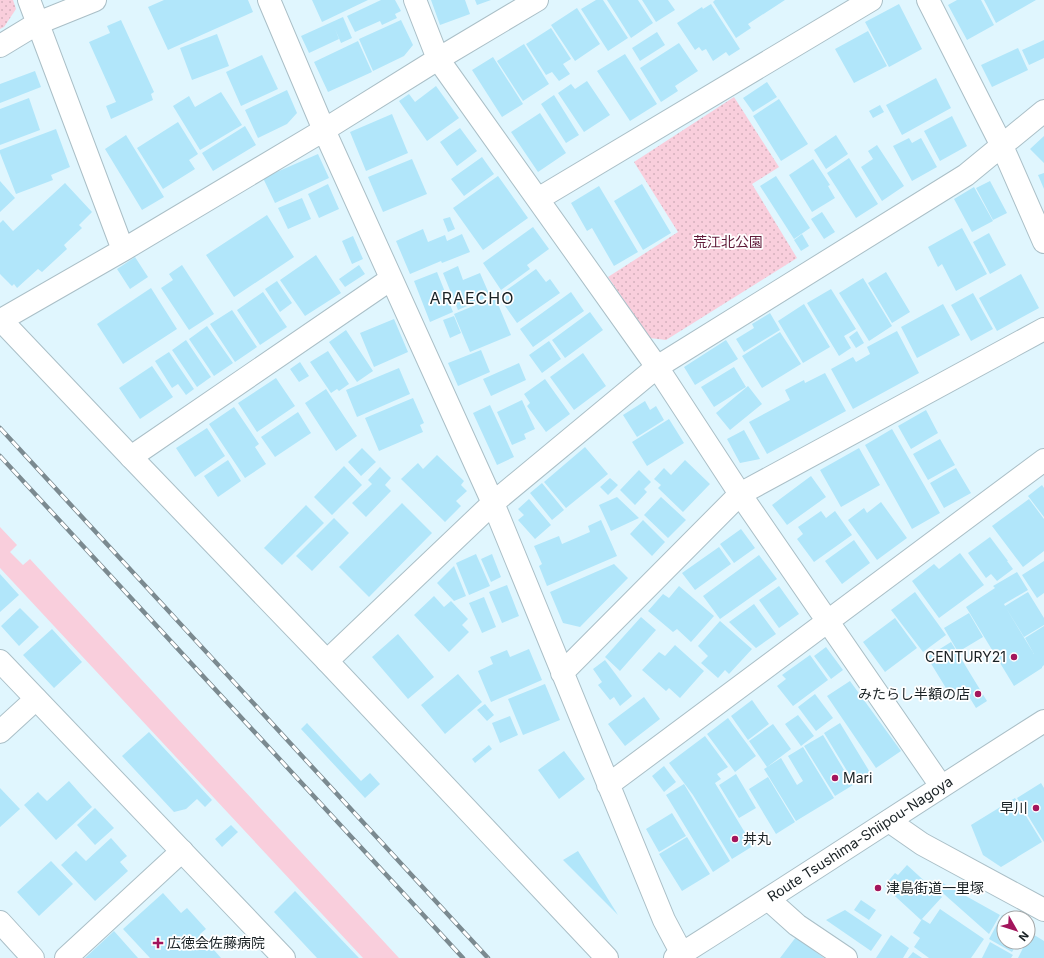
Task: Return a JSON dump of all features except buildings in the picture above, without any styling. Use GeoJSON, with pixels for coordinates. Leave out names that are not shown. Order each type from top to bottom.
{"type":"FeatureCollection","features":[{"type":"Feature","properties":{"kind":"street"},"geometry":{"type":"LineString","coordinates":[[29,0],[123,250]]}},
{"type":"Feature","properties":{"kind":"street"},"geometry":{"type":"LineString","coordinates":[[0,46],[38,23],[95,0]]}},
{"type":"Feature","properties":{"kind":"street"},"geometry":{"type":"LineString","coordinates":[[269,0],[324,130],[493,503],[678,956]]}},
{"type":"Feature","properties":{"kind":"street"},"geometry":{"type":"LineString","coordinates":[[415,0],[438,59],[657,367],[740,494],[941,786]]}},
{"type":"Feature","properties":{"kind":"street"},"geometry":{"type":"LineString","coordinates":[[537,0],[123,250],[0,319],[607,958]]}},
{"type":"Feature","properties":{"kind":"street"},"geometry":{"type":"LineString","coordinates":[[538,199],[871,0]]}},
{"type":"Feature","properties":{"kind":"street"},"geometry":{"type":"LineString","coordinates":[[928,0],[1002,146],[1044,242]]}},
{"type":"Feature","properties":{"kind":"street"},"geometry":{"type":"LineString","coordinates":[[327,662],[493,503],[657,367],[966,175],[1044,111]]}},
{"type":"Feature","properties":{"kind":"street"},"geometry":{"type":"LineString","coordinates":[[131,457],[391,278]]}},
{"type":"Feature","properties":{"kind":"street"},"geometry":{"type":"LineString","coordinates":[[562,673],[740,494],[1044,329]]}},
{"type":"Feature","properties":{"kind":"street"},"geometry":{"type":"LineString","coordinates":[[608,785],[1044,460]]}},
{"type":"Feature","properties":{"kind":"street"},"geometry":{"type":"LineString","coordinates":[[0,662],[284,958]]}},
{"type":"Feature","properties":{"kind":"street"},"geometry":{"type":"LineString","coordinates":[[0,732],[36,699]]}},
{"type":"Feature","properties":{"kind":"street","name":"Route Tsushima-Shiipou-Nagoya"},"geometry":{"type":"LineString","coordinates":[[678,956],[1044,721]]}},
{"type":"Feature","properties":{"kind":"street"},"geometry":{"type":"LineString","coordinates":[[889,821],[922,844],[1044,910]]}},
{"type":"Feature","properties":{"kind":"street"},"geometry":{"type":"LineString","coordinates":[[66,958],[182,851]]}},
{"type":"Feature","properties":{"kind":"street"},"geometry":{"type":"LineString","coordinates":[[768,899],[797,925],[846,958]]}},
{"type":"Feature","properties":{"kind":"street"},"geometry":{"type":"LineString","coordinates":[[0,922],[33,958]]}},
{"type":"Feature","properties":{"kind":"green space"},"geometry":{"type":"Polygon","coordinates":[[[0,0],[13,0],[16,9],[4,27],[0,29],[0,0]]]}},
{"type":"Feature","properties":{"kind":"green space","name":"荒江北公園"},"geometry":{"type":"Polygon","coordinates":[[[734,97],[779,167],[752,184],[797,258],[666,340],[650,338],[608,277],[678,232],[634,162],[734,97]]]}},
{"type":"Feature","properties":{"kind":"green space"},"geometry":{"type":"Polygon","coordinates":[[[0,527],[17,545],[10,552],[23,565],[30,559],[399,958],[363,958],[0,568],[0,527]]]}},
{"type":"Feature","properties":{"kind":"railway"},"geometry":{"type":"LineString","coordinates":[[0,428],[488,958]]}},
{"type":"Feature","properties":{"kind":"railway"},"geometry":{"type":"LineString","coordinates":[[0,456],[463,958]]}},
{"type":"Feature","properties":{"kind":"place","name":"CENTURY21"},"geometry":{"type":"Point","coordinates":[1014,657]}},
{"type":"Feature","properties":{"kind":"place","name":"みたらし半額の店"},"geometry":{"type":"Point","coordinates":[978,694]}},
{"type":"Feature","properties":{"kind":"place","name":"Mari"},"geometry":{"type":"Point","coordinates":[835,778]}},
{"type":"Feature","properties":{"kind":"place","name":"早川"},"geometry":{"type":"Point","coordinates":[1036,808]}},
{"type":"Feature","properties":{"kind":"place","name":"丼丸"},"geometry":{"type":"Point","coordinates":[735,839]}},
{"type":"Feature","properties":{"kind":"place","name":"津島街道一里塚"},"geometry":{"type":"Point","coordinates":[878,888]}},
{"type":"Feature","properties":{"kind":"place","name":"広徳会佐藤病院"},"geometry":{"type":"Point","coordinates":[158,943]}},
{"type":"Feature","properties":{"kind":"district","name":"ARAECHO"},"geometry":{"type":"Point","coordinates":[472,298]}}]}
